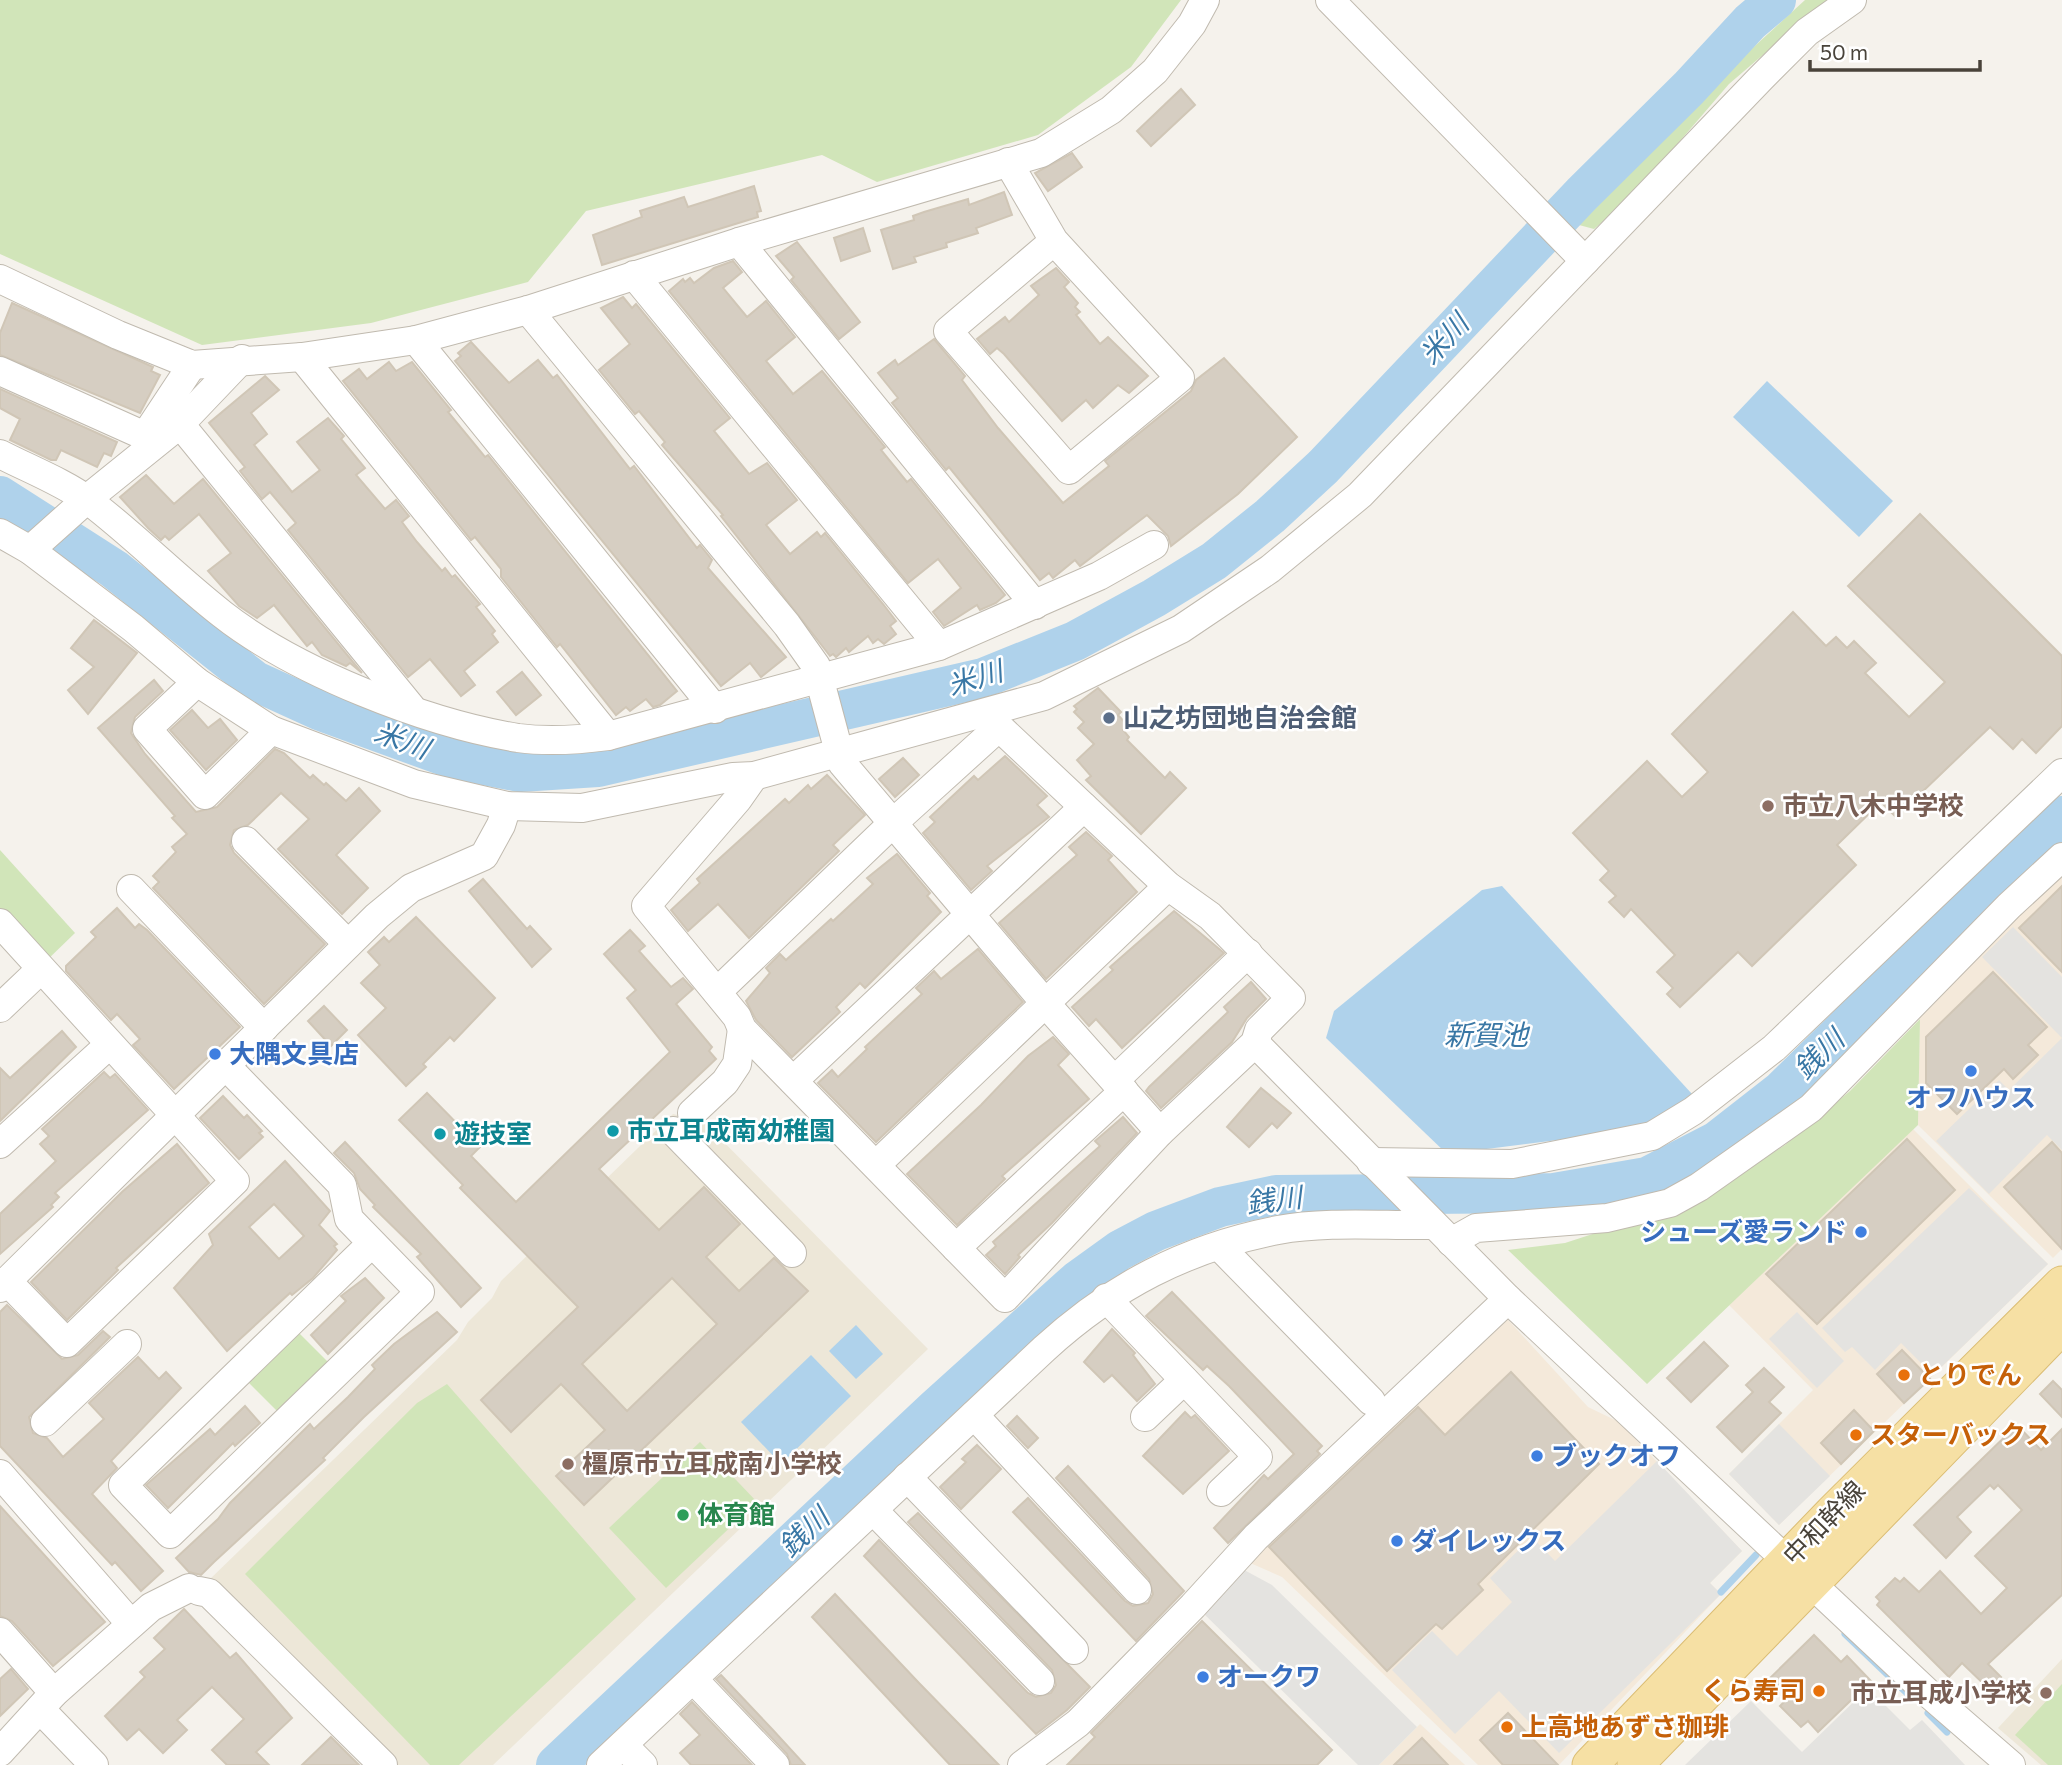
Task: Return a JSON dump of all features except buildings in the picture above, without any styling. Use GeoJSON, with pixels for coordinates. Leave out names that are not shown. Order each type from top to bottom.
{"type":"FeatureCollection","features":[{"type":"Feature","properties":{"kind":"main road","name":"中和幹線"},"geometry":{"type":"LineString","coordinates":[[1635,1765],[1798,1572],[2062,1284]]}},
{"type":"Feature","properties":{"kind":"main road","name":"中和幹線"},"geometry":{"type":"LineString","coordinates":[[1590,1765],[2062,1326]]}},
{"type":"Feature","properties":{"kind":"street"},"geometry":{"type":"LineString","coordinates":[[0,279],[118,335],[192,365],[242,359],[302,357],[416,341],[528,310],[739,242],[1041,153],[1111,110],[1171,52],[1205,0]]}},
{"type":"Feature","properties":{"kind":"street"},"geometry":{"type":"LineString","coordinates":[[1331,0],[1581,257]]}},
{"type":"Feature","properties":{"kind":"street"},"geometry":{"type":"LineString","coordinates":[[0,533],[34,547],[197,682],[271,730],[414,784],[507,806],[582,808],[733,777],[754,776],[838,749],[994,720],[1181,629],[1270,569],[1360,495],[1581,257],[1807,32],[1852,0]]}},
{"type":"Feature","properties":{"kind":"street"},"geometry":{"type":"LineString","coordinates":[[1008,162],[1054,241],[1181,377],[1069,470],[948,331],[1054,241]]}},
{"type":"Feature","properties":{"kind":"street"},"geometry":{"type":"LineString","coordinates":[[739,242],[1035,605]]}},
{"type":"Feature","properties":{"kind":"street"},"geometry":{"type":"LineString","coordinates":[[634,275],[939,646]]}},
{"type":"Feature","properties":{"kind":"street"},"geometry":{"type":"LineString","coordinates":[[528,310],[787,625],[816,666],[842,763],[1046,1004],[1160,1132]]}},
{"type":"Feature","properties":{"kind":"street"},"geometry":{"type":"LineString","coordinates":[[416,341],[715,709]]}},
{"type":"Feature","properties":{"kind":"street"},"geometry":{"type":"LineString","coordinates":[[302,357],[608,736]]}},
{"type":"Feature","properties":{"kind":"street"},"geometry":{"type":"LineString","coordinates":[[34,547],[242,359]]}},
{"type":"Feature","properties":{"kind":"street"},"geometry":{"type":"LineString","coordinates":[[161,433],[192,365]]}},
{"type":"Feature","properties":{"kind":"street"},"geometry":{"type":"LineString","coordinates":[[0,371],[161,433],[412,709]]}},
{"type":"Feature","properties":{"kind":"street"},"geometry":{"type":"LineString","coordinates":[[0,454],[82,503],[223,615],[270,647],[323,674],[412,709],[519,738],[573,740],[608,736],[822,685],[939,646],[1100,576],[1154,545]]}},
{"type":"Feature","properties":{"kind":"street"},"geometry":{"type":"LineString","coordinates":[[197,682],[147,729],[205,795],[271,730]]}},
{"type":"Feature","properties":{"kind":"street"},"geometry":{"type":"LineString","coordinates":[[754,776],[738,799],[646,906],[737,1017],[742,1029],[1004,1298],[1160,1132],[1255,1044],[1259,1030],[1291,998],[1210,916],[1168,886],[994,720]]}},
{"type":"Feature","properties":{"kind":"street"},"geometry":{"type":"LineString","coordinates":[[717,992],[893,823],[994,720]]}},
{"type":"Feature","properties":{"kind":"street"},"geometry":{"type":"LineString","coordinates":[[1378,1169],[1512,1164],[1652,1136],[1693,1111],[1774,1048],[2062,773]]}},
{"type":"Feature","properties":{"kind":"street"},"geometry":{"type":"LineString","coordinates":[[0,923],[109,1045],[175,1116],[235,1181],[68,1343],[4,1284],[175,1116],[226,1066],[348,944],[411,888],[484,856],[501,825],[507,806]]}},
{"type":"Feature","properties":{"kind":"street"},"geometry":{"type":"LineString","coordinates":[[793,1081],[1084,807]]}},
{"type":"Feature","properties":{"kind":"street"},"geometry":{"type":"LineString","coordinates":[[246,841],[348,944]]}},
{"type":"Feature","properties":{"kind":"street"},"geometry":{"type":"LineString","coordinates":[[601,1765],[1078,1318],[1106,1298],[1163,1265],[1219,1246],[1280,1230],[1476,1228],[1607,1218],[1670,1203],[1699,1187],[1811,1108],[2009,906],[2062,857]]}},
{"type":"Feature","properties":{"kind":"street"},"geometry":{"type":"LineString","coordinates":[[876,1165],[1168,886]]}},
{"type":"Feature","properties":{"kind":"street"},"geometry":{"type":"LineString","coordinates":[[131,889],[264,1028]]}},
{"type":"Feature","properties":{"kind":"street"},"geometry":{"type":"LineString","coordinates":[[956,1248],[1248,953]]}},
{"type":"Feature","properties":{"kind":"street"},"geometry":{"type":"LineString","coordinates":[[0,1008],[41,969]]}},
{"type":"Feature","properties":{"kind":"street"},"geometry":{"type":"LineString","coordinates":[[742,1029],[737,1064],[725,1082],[682,1122],[792,1253]]}},
{"type":"Feature","properties":{"kind":"street"},"geometry":{"type":"LineString","coordinates":[[1255,1044],[1508,1299],[1929,1694],[2011,1765]]}},
{"type":"Feature","properties":{"kind":"street"},"geometry":{"type":"LineString","coordinates":[[0,1143],[109,1045]]}},
{"type":"Feature","properties":{"kind":"street"},"geometry":{"type":"LineString","coordinates":[[226,1066],[342,1185],[349,1219],[420,1292],[170,1534],[123,1485],[372,1243]]}},
{"type":"Feature","properties":{"kind":"street"},"geometry":{"type":"LineString","coordinates":[[1219,1246],[1371,1401]]}},
{"type":"Feature","properties":{"kind":"street"},"geometry":{"type":"LineString","coordinates":[[1106,1298],[1258,1457],[1222,1492]]}},
{"type":"Feature","properties":{"kind":"street"},"geometry":{"type":"LineString","coordinates":[[1023,1765],[1077,1723],[1193,1606],[1256,1537],[1508,1299]]}},
{"type":"Feature","properties":{"kind":"street"},"geometry":{"type":"LineString","coordinates":[[45,1422],[127,1344]]}},
{"type":"Feature","properties":{"kind":"street"},"geometry":{"type":"LineString","coordinates":[[1145,1417],[1184,1380]]}},
{"type":"Feature","properties":{"kind":"street"},"geometry":{"type":"LineString","coordinates":[[974,1415],[1137,1590]]}},
{"type":"Feature","properties":{"kind":"street"},"geometry":{"type":"LineString","coordinates":[[0,1474],[131,1624]]}},
{"type":"Feature","properties":{"kind":"street"},"geometry":{"type":"LineString","coordinates":[[907,1477],[1074,1650]]}},
{"type":"Feature","properties":{"kind":"street"},"geometry":{"type":"LineString","coordinates":[[873,1510],[1040,1681]]}},
{"type":"Feature","properties":{"kind":"street"},"geometry":{"type":"LineString","coordinates":[[0,1752],[47,1701],[150,1607],[194,1589],[209,1594],[383,1765]]}},
{"type":"Feature","properties":{"kind":"street"},"geometry":{"type":"LineString","coordinates":[[0,1632],[94,1765]]}},
{"type":"Feature","properties":{"kind":"street"},"geometry":{"type":"LineString","coordinates":[[693,1679],[775,1765]]}},
{"type":"Feature","properties":{"kind":"street"},"geometry":{"type":"LineString","coordinates":[[623,1745],[643,1765]]}},
{"type":"Feature","properties":{"kind":"shaded area"},"geometry":{"type":"Polygon","coordinates":[[[2062,875],[2062,1249],[2053,1258],[1918,1125],[1920,1011],[2062,875]]]}},
{"type":"Feature","properties":{"kind":"shaded area"},"geometry":{"type":"Polygon","coordinates":[[[2013,927],[2062,977],[2062,1038],[1982,957],[2013,927]]]}},
{"type":"Feature","properties":{"kind":"shaded area"},"geometry":{"type":"Polygon","coordinates":[[[2062,1038],[2062,1150],[2047,1135],[1989,1194],[1936,1141],[1999,1080],[2009,1090],[2062,1038]]]}},
{"type":"Feature","properties":{"kind":"shaded area","name":"橿原市立耳成南小学校"},"geometry":{"type":"Polygon","coordinates":[[[673,1114],[703,1121],[928,1349],[493,1765],[396,1765],[209,1580],[457,1340],[468,1322],[492,1298],[501,1281],[673,1114]]]}},
{"type":"Feature","properties":{"kind":"shaded area"},"geometry":{"type":"Polygon","coordinates":[[[1913,1129],[2048,1264],[1779,1525],[1729,1474],[1813,1390],[1729,1305],[1913,1129]]]}},
{"type":"Feature","properties":{"kind":"shaded area"},"geometry":{"type":"Polygon","coordinates":[[[1969,1188],[2048,1264],[1933,1375],[1901,1343],[1875,1370],[1852,1347],[1845,1352],[1822,1328],[1969,1188]]]}},
{"type":"Feature","properties":{"kind":"shaded area"},"geometry":{"type":"Polygon","coordinates":[[[1499,1310],[1588,1407],[1619,1422],[1742,1551],[1710,1583],[1721,1594],[1559,1765],[1478,1765],[1282,1577],[1241,1559],[1499,1310]]]}},
{"type":"Feature","properties":{"kind":"shaded area"},"geometry":{"type":"Polygon","coordinates":[[[1797,1312],[1844,1361],[1817,1388],[1769,1339],[1797,1312]]]}},
{"type":"Feature","properties":{"kind":"shaded area"},"geometry":{"type":"Polygon","coordinates":[[[1779,1424],[1830,1476],[1779,1525],[1729,1474],[1779,1424]]]}},
{"type":"Feature","properties":{"kind":"shaded area"},"geometry":{"type":"Polygon","coordinates":[[[1657,1461],[1742,1551],[1710,1583],[1721,1594],[1559,1753],[1499,1691],[1455,1734],[1392,1670],[1432,1631],[1457,1656],[1512,1602],[1490,1578],[1532,1537],[1555,1561],[1657,1461]]]}},
{"type":"Feature","properties":{"kind":"shaded area"},"geometry":{"type":"Polygon","coordinates":[[[1235,1565],[1272,1585],[1417,1727],[1379,1765],[1358,1765],[1201,1611],[1235,1565]]]}},
{"type":"Feature","properties":{"kind":"shaded area","name":"市立耳成小学校"},"geometry":{"type":"Polygon","coordinates":[[[2062,1659],[2062,1765],[2041,1765],[1998,1728],[2062,1659]]]}},
{"type":"Feature","properties":{"kind":"shaded area"},"geometry":{"type":"Polygon","coordinates":[[[1868,1688],[1910,1730],[1922,1720],[1965,1765],[1685,1765],[1751,1701],[1802,1752],[1868,1688]]]}},
{"type":"Feature","properties":{"kind":"shaded area"},"geometry":{"type":"Polygon","coordinates":[[[1420,1724],[1465,1765],[1379,1765],[1420,1724]]]}},
{"type":"Feature","properties":{"kind":"green space"},"geometry":{"type":"Polygon","coordinates":[[[0,0],[1181,0],[1131,67],[1038,135],[877,182],[822,155],[586,211],[528,282],[371,323],[202,345],[0,254],[0,0]]]}},
{"type":"Feature","properties":{"kind":"green space"},"geometry":{"type":"Polygon","coordinates":[[[1805,0],[1827,0],[1729,84],[1630,199],[1594,229],[1579,225],[1746,54],[1805,0]]]}},
{"type":"Feature","properties":{"kind":"green space"},"geometry":{"type":"Polygon","coordinates":[[[0,850],[75,933],[44,963],[0,914],[0,850]]]}},
{"type":"Feature","properties":{"kind":"green space"},"geometry":{"type":"Polygon","coordinates":[[[1920,1019],[1918,1125],[1647,1384],[1508,1250],[1565,1243],[1611,1228],[1669,1218],[1785,1145],[1850,1091],[1920,1019]]]}},
{"type":"Feature","properties":{"kind":"green space"},"geometry":{"type":"Polygon","coordinates":[[[297,1331],[330,1364],[280,1414],[247,1381],[297,1331]]]}},
{"type":"Feature","properties":{"kind":"green space"},"geometry":{"type":"Polygon","coordinates":[[[447,1384],[636,1599],[459,1765],[430,1765],[245,1574],[417,1403],[447,1384]]]}},
{"type":"Feature","properties":{"kind":"green space","name":"体育館"},"geometry":{"type":"Polygon","coordinates":[[[700,1442],[757,1502],[666,1588],[609,1528],[700,1442]]]}},
{"type":"Feature","properties":{"kind":"green space"},"geometry":{"type":"Polygon","coordinates":[[[2062,1684],[2062,1765],[2048,1765],[2015,1735],[2062,1684]]]}},
{"type":"Feature","properties":{"kind":"water"},"geometry":{"type":"Polygon","coordinates":[[[1767,381],[1893,501],[1859,537],[1733,417],[1767,381]]]}},
{"type":"Feature","properties":{"kind":"water","name":"新賀池"},"geometry":{"type":"Polygon","coordinates":[[[1502,886],[1692,1094],[1669,1113],[1629,1131],[1447,1154],[1326,1038],[1334,1011],[1482,890],[1502,886]]]}},
{"type":"Feature","properties":{"kind":"water"},"geometry":{"type":"Polygon","coordinates":[[[856,1325],[883,1354],[856,1379],[829,1351],[856,1325]]]}},
{"type":"Feature","properties":{"kind":"water"},"geometry":{"type":"Polygon","coordinates":[[[811,1355],[851,1396],[781,1464],[741,1422],[811,1355]]]}},
{"type":"Feature","properties":{"kind":"waterway","name":"米川"},"geometry":{"type":"LineString","coordinates":[[0,496],[114,569],[255,681],[321,711],[453,759],[520,772],[598,767],[983,678],[1075,641],[1154,598],[1214,561],[1270,516],[1323,467],[1582,194],[1689,88],[1750,22],[1776,0]]}},
{"type":"Feature","properties":{"kind":"waterway","name":"銭川"},"geometry":{"type":"LineString","coordinates":[[556,1765],[935,1409],[1077,1281],[1120,1250],[1156,1231],[1220,1207],[1276,1195],[1554,1193],[1647,1177],[1717,1141],[1781,1091],[2062,816]]}},
{"type":"Feature","properties":{"kind":"waterway"},"geometry":{"type":"LineString","coordinates":[[1383,1195],[1396,1206]]}},
{"type":"Feature","properties":{"kind":"waterway"},"geometry":{"type":"LineString","coordinates":[[1721,1592],[1756,1555]]}},
{"type":"Feature","properties":{"kind":"waterway"},"geometry":{"type":"LineString","coordinates":[[1845,1634],[1910,1696]]}},
{"type":"Feature","properties":{"kind":"waterway"},"geometry":{"type":"LineString","coordinates":[[1928,1713],[1947,1732]]}},
{"type":"Feature","properties":{"kind":"place","name":"山之坊団地自治会館"},"geometry":{"type":"Point","coordinates":[1109,718]}},
{"type":"Feature","properties":{"kind":"place","name":"市立八木中学校"},"geometry":{"type":"Point","coordinates":[1768,806]}},
{"type":"Feature","properties":{"kind":"place","name":"大隅文具店"},"geometry":{"type":"Point","coordinates":[215,1054]}},
{"type":"Feature","properties":{"kind":"place","name":"オフハウス"},"geometry":{"type":"Point","coordinates":[1971,1071]}},
{"type":"Feature","properties":{"kind":"place","name":"市立耳成南幼稚園"},"geometry":{"type":"Point","coordinates":[613,1131]}},
{"type":"Feature","properties":{"kind":"place","name":"遊技室"},"geometry":{"type":"Point","coordinates":[440,1134]}},
{"type":"Feature","properties":{"kind":"place","name":"シューズ愛ランド"},"geometry":{"type":"Point","coordinates":[1861,1232]}},
{"type":"Feature","properties":{"kind":"place","name":"とりでん"},"geometry":{"type":"Point","coordinates":[1904,1375]}},
{"type":"Feature","properties":{"kind":"place","name":"スターバックス"},"geometry":{"type":"Point","coordinates":[1856,1435]}},
{"type":"Feature","properties":{"kind":"place","name":"ブックオフ"},"geometry":{"type":"Point","coordinates":[1537,1456]}},
{"type":"Feature","properties":{"kind":"place","name":"橿原市立耳成南小学校"},"geometry":{"type":"Point","coordinates":[568,1464]}},
{"type":"Feature","properties":{"kind":"place","name":"体育館"},"geometry":{"type":"Point","coordinates":[683,1515]}},
{"type":"Feature","properties":{"kind":"place","name":"ダイレックス"},"geometry":{"type":"Point","coordinates":[1397,1541]}},
{"type":"Feature","properties":{"kind":"place","name":"オークワ"},"geometry":{"type":"Point","coordinates":[1203,1677]}},
{"type":"Feature","properties":{"kind":"place","name":"くら寿司"},"geometry":{"type":"Point","coordinates":[1819,1691]}},
{"type":"Feature","properties":{"kind":"place","name":"市立耳成小学校"},"geometry":{"type":"Point","coordinates":[2046,1693]}},
{"type":"Feature","properties":{"kind":"place","name":"上高地あずさ珈琲"},"geometry":{"type":"Point","coordinates":[1507,1727]}}]}
